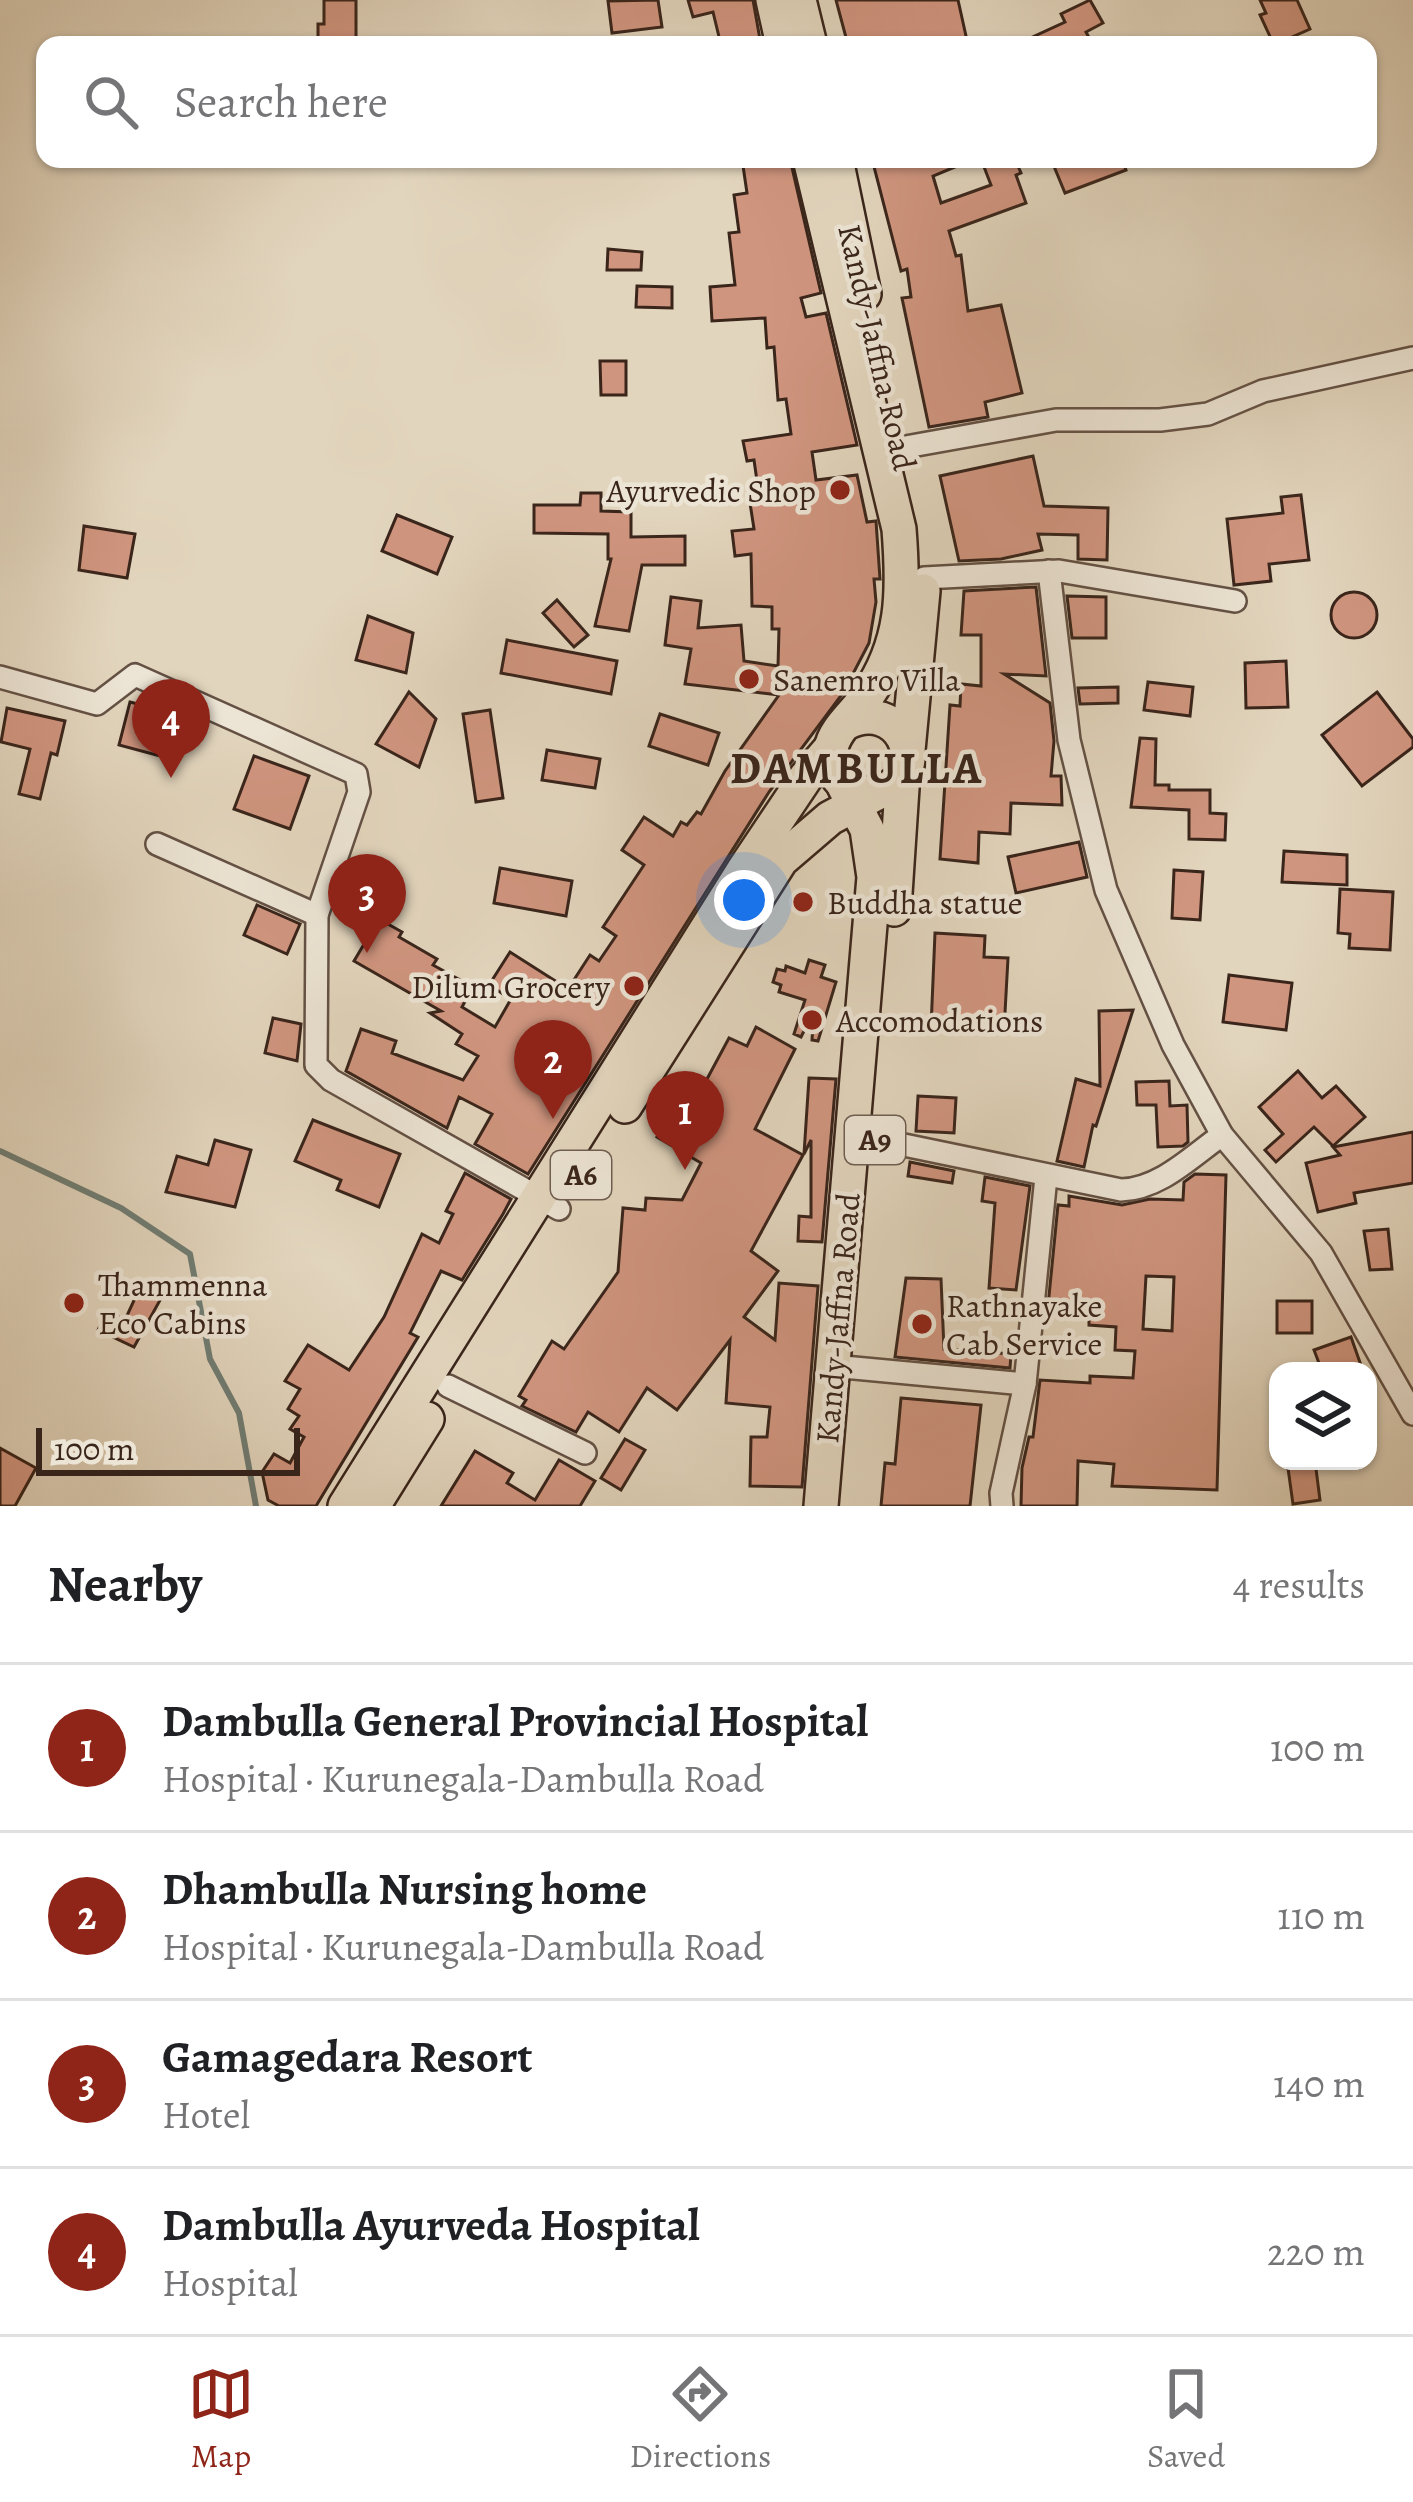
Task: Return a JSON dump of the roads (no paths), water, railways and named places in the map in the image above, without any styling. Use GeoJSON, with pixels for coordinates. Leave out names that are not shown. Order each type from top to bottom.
{"type":"FeatureCollection","features":[{"type":"Feature","properties":{"kind":"highway"},"geometry":{"type":"LineString","coordinates":[[773,0],[781,36]]}},
{"type":"Feature","properties":{"kind":"highway"},"geometry":{"type":"LineString","coordinates":[[799,0],[808,36]]}},
{"type":"Feature","properties":{"kind":"highway","name":"Kandy-Jaffna Road"},"geometry":{"type":"LineString","coordinates":[[812,168],[889,448],[913,500],[924,578],[866,767],[875,1139],[843,1366]]}},
{"type":"Feature","properties":{"kind":"highway","name":"Kandy-Jaffna Road"},"geometry":{"type":"LineString","coordinates":[[838,168],[889,448],[901,619],[866,767],[874,877],[838,1430],[842,1506]]}},
{"type":"Feature","properties":{"kind":"highway","name":"A6"},"geometry":{"type":"LineString","coordinates":[[345,1506],[753,901],[793,847],[866,767]]}},
{"type":"Feature","properties":{"kind":"highway","name":"A6"},"geometry":{"type":"LineString","coordinates":[[605,1117],[743,871],[806,777],[866,767]]}},
{"type":"Feature","properties":{"kind":"highway"},"geometry":{"type":"LineString","coordinates":[[793,847],[850,841],[866,851],[874,877]]}},
{"type":"Feature","properties":{"kind":"highway","name":"A6"},"geometry":{"type":"LineString","coordinates":[[373,1506],[448,1386],[549,1203]]}},
{"type":"Feature","properties":{"kind":"highway","name":"Kandy-Jaffna Road"},"geometry":{"type":"LineString","coordinates":[[820,1506],[838,1430]]}},
{"type":"Feature","properties":{"kind":"street"},"geometry":{"type":"LineString","coordinates":[[889,448],[1056,420],[1208,414],[1263,391],[1413,358]]}},
{"type":"Feature","properties":{"kind":"street"},"geometry":{"type":"LineString","coordinates":[[924,578],[1049,571],[1235,601]]}},
{"type":"Feature","properties":{"kind":"street"},"geometry":{"type":"LineString","coordinates":[[1049,571],[1069,740],[1106,890],[1173,1045],[1222,1135],[1321,1253],[1413,1414]]}},
{"type":"Feature","properties":{"kind":"street"},"geometry":{"type":"LineString","coordinates":[[0,676],[97,704],[135,675],[356,774],[359,792],[317,915],[316,1065],[331,1080],[549,1203]]}},
{"type":"Feature","properties":{"kind":"street"},"geometry":{"type":"LineString","coordinates":[[157,844],[317,915]]}},
{"type":"Feature","properties":{"kind":"street"},"geometry":{"type":"LineString","coordinates":[[875,1139],[1107,1189],[1146,1187],[1222,1135]]}},
{"type":"Feature","properties":{"kind":"street"},"geometry":{"type":"LineString","coordinates":[[1002,1506],[1025,1384],[1046,1177]]}},
{"type":"Feature","properties":{"kind":"street"},"geometry":{"type":"LineString","coordinates":[[843,1366],[1025,1384]]}},
{"type":"Feature","properties":{"kind":"street"},"geometry":{"type":"LineString","coordinates":[[448,1386],[585,1453]]}},
{"type":"Feature","properties":{"kind":"waterway"},"geometry":{"type":"LineString","coordinates":[[0,1151],[121,1208],[190,1254],[210,1359],[239,1413],[256,1506]]}},
{"type":"Feature","properties":{"kind":"place","name":"Ayurvedic Shop"},"geometry":{"type":"Point","coordinates":[840,490]}},
{"type":"Feature","properties":{"kind":"place","name":"Sanemro Villa"},"geometry":{"type":"Point","coordinates":[749,679]}},
{"type":"Feature","properties":{"kind":"place","name":"Dambulla Ayurveda Hospital"},"geometry":{"type":"Point","coordinates":[171,778]}},
{"type":"Feature","properties":{"kind":"place","name":"Buddha statue"},"geometry":{"type":"Point","coordinates":[803,902]}},
{"type":"Feature","properties":{"kind":"place","name":"Gamagedara Resort"},"geometry":{"type":"Point","coordinates":[367,953]}},
{"type":"Feature","properties":{"kind":"place","name":"Dilum Grocery"},"geometry":{"type":"Point","coordinates":[634,986]}},
{"type":"Feature","properties":{"kind":"place","name":"Accomodations"},"geometry":{"type":"Point","coordinates":[812,1020]}},
{"type":"Feature","properties":{"kind":"place","name":"Dhambulla Nursing home"},"geometry":{"type":"Point","coordinates":[553,1119]}},
{"type":"Feature","properties":{"kind":"place","name":"Dambulla General Provincial Hospital"},"geometry":{"type":"Point","coordinates":[685,1170]}},
{"type":"Feature","properties":{"kind":"place","name":"Thammenna Eco Cabins"},"geometry":{"type":"Point","coordinates":[74,1303]}},
{"type":"Feature","properties":{"kind":"place","name":"Rathnayake Cab Service"},"geometry":{"type":"Point","coordinates":[922,1324]}},
{"type":"Feature","properties":{"kind":"district","name":"DAMBULLA"},"geometry":{"type":"Point","coordinates":[857,767]}}]}
